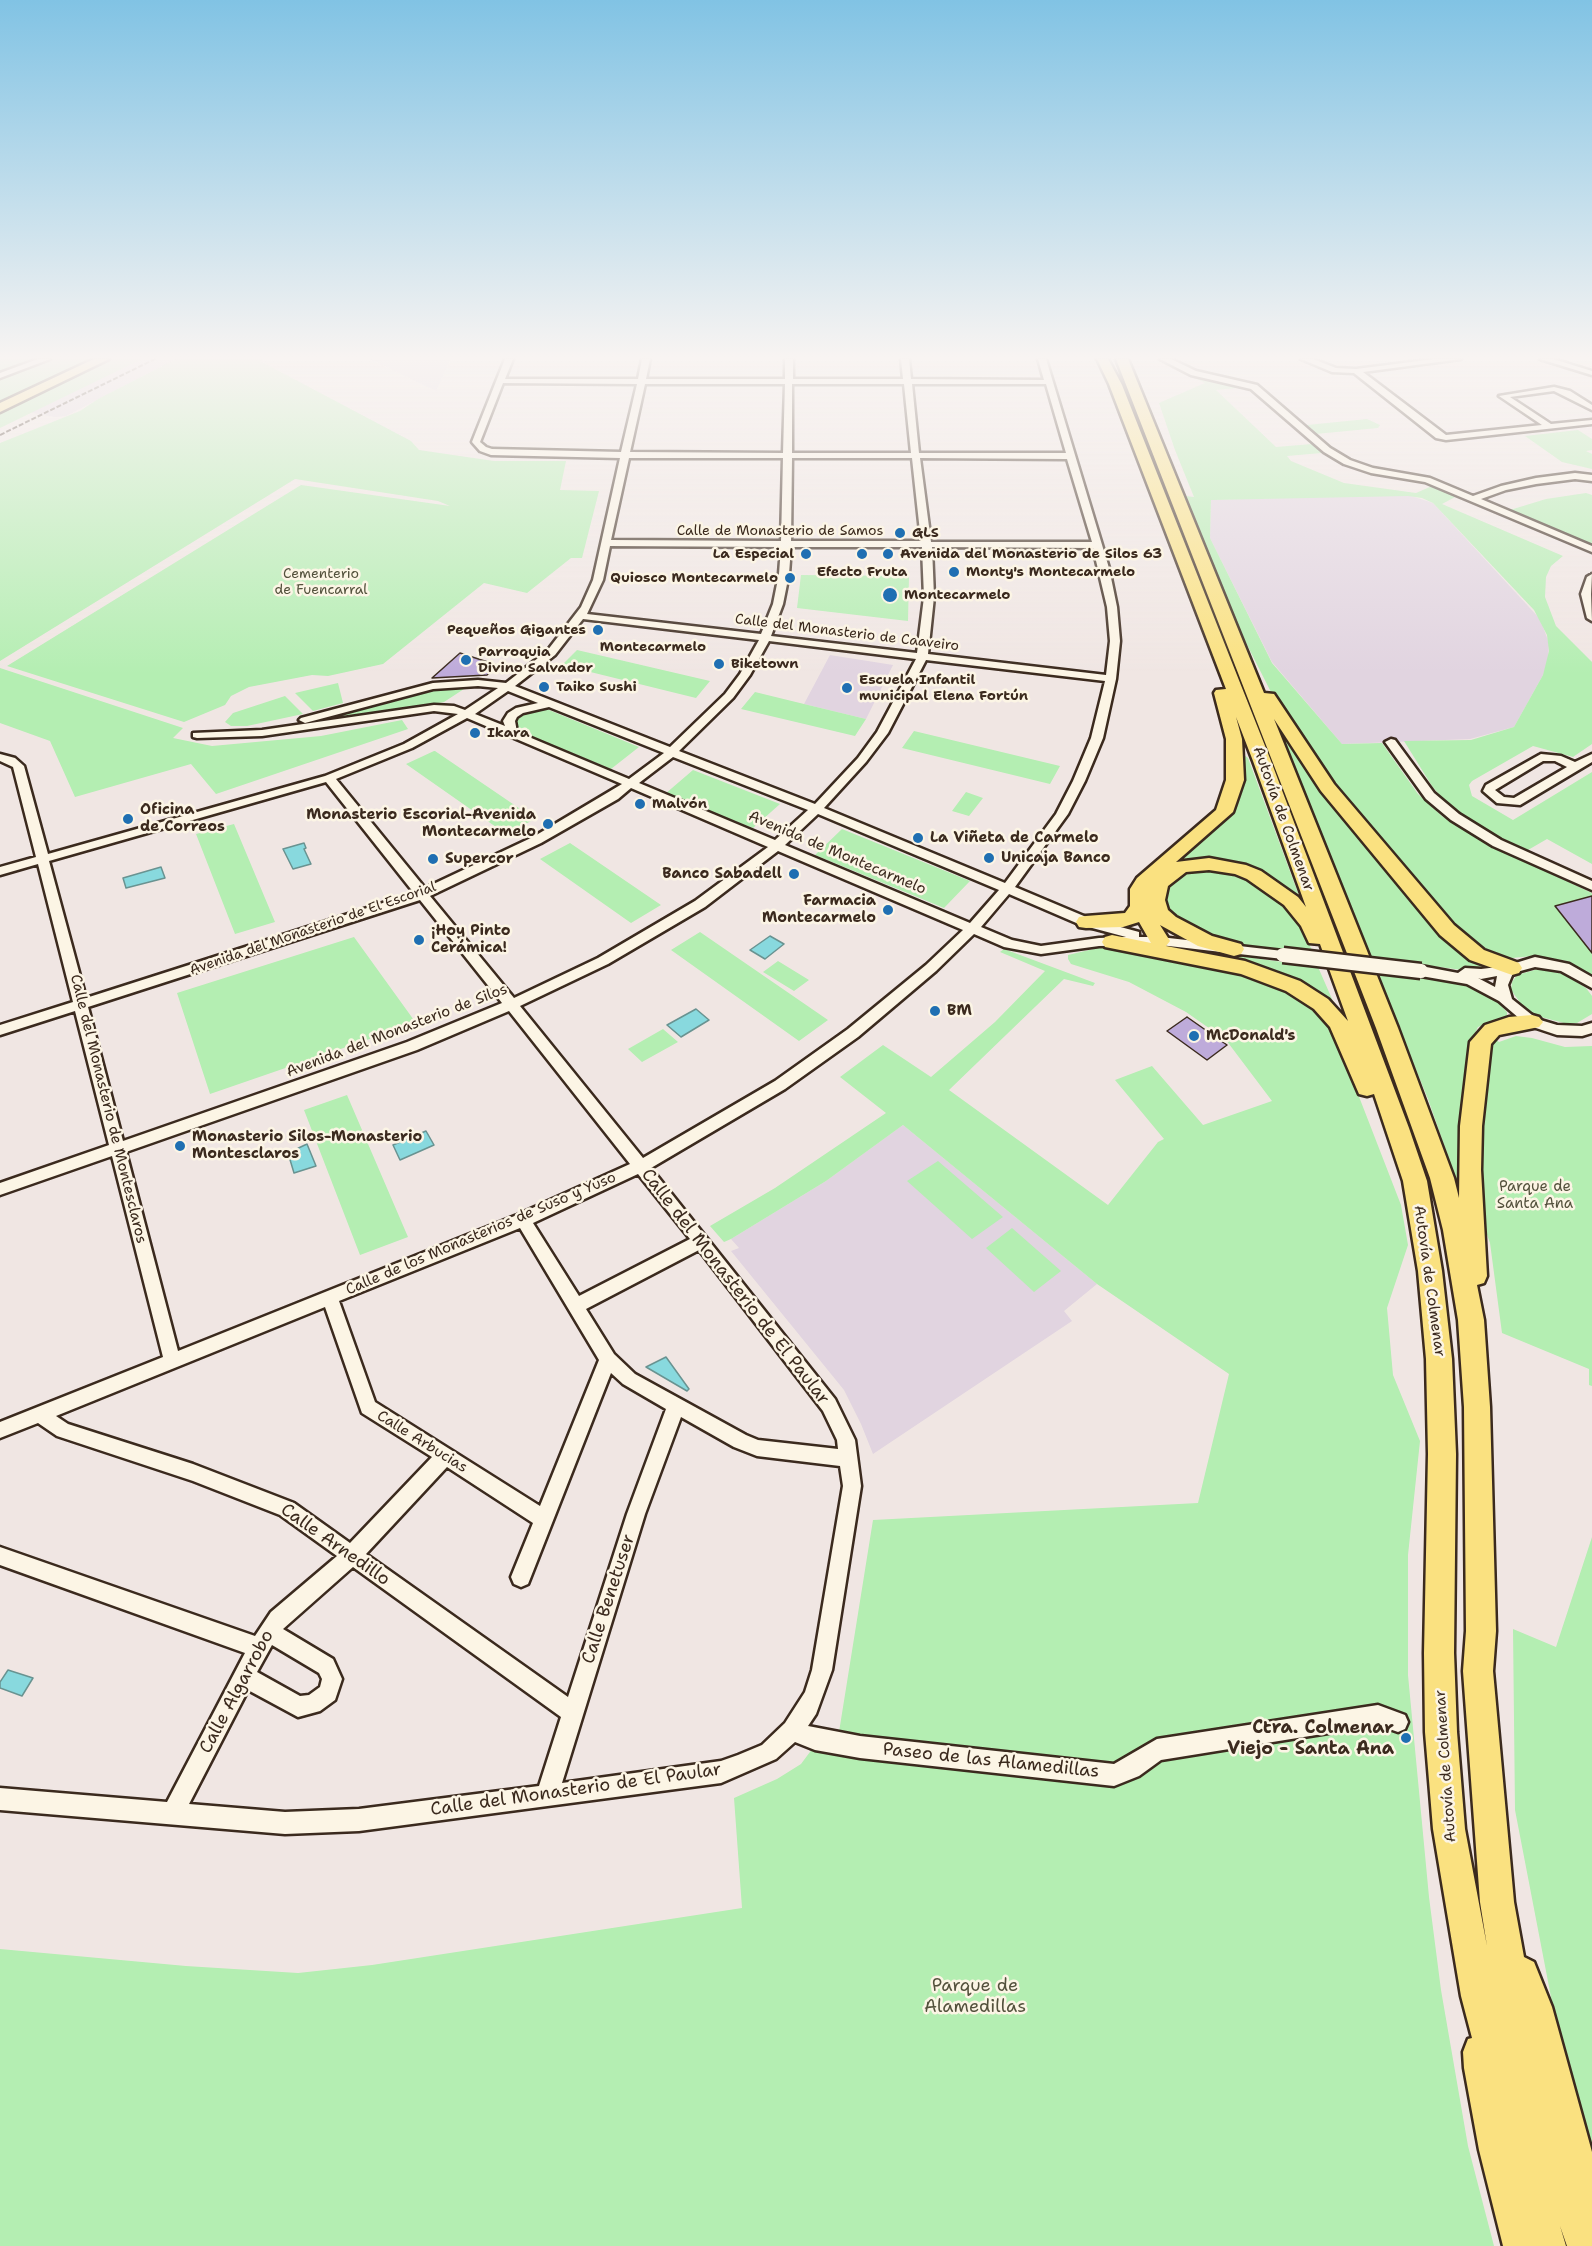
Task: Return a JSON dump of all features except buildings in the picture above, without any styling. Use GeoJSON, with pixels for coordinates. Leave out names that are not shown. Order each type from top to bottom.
{"type":"FeatureCollection","features":[{"type":"Feature","properties":{"kind":"highway","name":"Autovía de Colmenar"},"geometry":{"type":"LineString","coordinates":[[1146,464],[1254,740],[1398,1128],[1414,1181],[1430,1272],[1440,1359],[1442,1454],[1438,1653],[1441,1732],[1449,1829],[1479,1996],[1521,2161],[1547,2246]]}},
{"type":"Feature","properties":{"kind":"highway","name":"Autovía de Colmenar"},"geometry":{"type":"LineString","coordinates":[[1164,464],[1387,1028],[1442,1178],[1455,1230],[1471,1320],[1478,1419],[1481,1630],[1478,1671],[1497,1902],[1520,2021],[1556,2153],[1586,2246]]}},
{"type":"Feature","properties":{"kind":"highway"},"geometry":{"type":"LineString","coordinates":[[1160,941],[1140,907],[1140,889],[1144,882],[1224,812],[1235,780],[1234,739],[1224,699],[1196,614],[1188,574]]}},
{"type":"Feature","properties":{"kind":"highway"},"geometry":{"type":"LineString","coordinates":[[1229,624],[1277,713],[1327,786],[1460,942],[1477,955],[1510,969]]}},
{"type":"Feature","properties":{"kind":"highway"},"geometry":{"type":"LineString","coordinates":[[1234,949],[1205,941],[1169,922],[1160,912],[1155,900],[1160,882],[1181,867],[1209,864],[1239,869],[1270,885],[1291,901],[1310,924],[1356,1017]]}},
{"type":"Feature","properties":{"kind":"highway"},"geometry":{"type":"LineString","coordinates":[[1086,922],[1123,921],[1132,917],[1140,907]]}},
{"type":"Feature","properties":{"kind":"highway"},"geometry":{"type":"LineString","coordinates":[[1112,942],[1245,968],[1293,986],[1321,1004],[1339,1024],[1390,1143],[1414,1181]]}},
{"type":"Feature","properties":{"kind":"highway"},"geometry":{"type":"LineString","coordinates":[[1471,1320],[1475,1282],[1469,1170],[1471,1126],[1481,1042],[1492,1030],[1509,1024],[1532,1022]]}},
{"type":"Feature","properties":{"kind":"highway"},"geometry":{"type":"LineString","coordinates":[[1497,1902],[1534,2007],[1563,2119],[1592,2212]]}},
{"type":"Feature","properties":{"kind":"highway"},"geometry":{"type":"LineString","coordinates":[[1479,1996],[1482,2068],[1498,2150],[1522,2246]]}},
{"type":"Feature","properties":{"kind":"street"},"geometry":{"type":"LineString","coordinates":[[0,871],[329,778],[408,746],[467,714],[508,687],[551,653],[580,616],[598,580],[622,464]]}},
{"type":"Feature","properties":{"kind":"street","name":"Avenida del Monasterio de El Escorial"},"geometry":{"type":"LineString","coordinates":[[0,1030],[421,895],[537,840],[630,784],[672,752],[729,696],[749,669],[765,638],[778,604],[784,574],[786,464]]}},
{"type":"Feature","properties":{"kind":"street","name":"Avenida del Monasterio de Silos"},"geometry":{"type":"LineString","coordinates":[[0,1189],[412,1046],[511,1005],[603,961],[651,934],[743,874],[817,809],[862,760],[882,733],[922,657],[929,597],[917,464]]}},
{"type":"Feature","properties":{"kind":"street","name":"Calle de los Monasterios de Suso y Yuso"},"geometry":{"type":"LineString","coordinates":[[0,1430],[523,1220],[641,1166],[780,1085],[853,1033],[931,968],[973,928],[1046,839],[1079,781],[1097,738],[1111,679],[1115,642],[1112,607],[1073,464]]}},
{"type":"Feature","properties":{"kind":"street"},"geometry":{"type":"LineString","coordinates":[[1354,464],[1371,470],[1419,477],[1592,549]]}},
{"type":"Feature","properties":{"kind":"street"},"geometry":{"type":"LineString","coordinates":[[1474,499],[1504,488],[1536,481],[1575,476],[1592,478]]}},
{"type":"Feature","properties":{"kind":"street","name":"Calle de Monasterio de Samos"},"geometry":{"type":"LineString","coordinates":[[607,543],[1097,545]]}},
{"type":"Feature","properties":{"kind":"street"},"geometry":{"type":"LineString","coordinates":[[1592,577],[1586,594],[1592,616]]}},
{"type":"Feature","properties":{"kind":"street","name":"Calle del Monasterio de Caaveiro"},"geometry":{"type":"LineString","coordinates":[[580,616],[1111,679]]}},
{"type":"Feature","properties":{"kind":"street","name":"Avenida de Montecarmelo"},"geometry":{"type":"LineString","coordinates":[[262,733],[433,686],[478,683],[508,687],[817,809],[1086,922],[1160,941]]}},
{"type":"Feature","properties":{"kind":"street"},"geometry":{"type":"LineString","coordinates":[[512,733],[509,721],[520,710],[552,704]]}},
{"type":"Feature","properties":{"kind":"street","name":"Avenida de Montecarmelo"},"geometry":{"type":"LineString","coordinates":[[262,733],[434,708],[454,709],[1001,941],[1031,949],[1112,942],[1160,941],[1447,974]]}},
{"type":"Feature","properties":{"kind":"street"},"geometry":{"type":"LineString","coordinates":[[198,735],[262,733]]}},
{"type":"Feature","properties":{"kind":"street"},"geometry":{"type":"LineString","coordinates":[[1391,742],[1424,789],[1455,818],[1497,843],[1592,886]]}},
{"type":"Feature","properties":{"kind":"street","name":"Calle del Monasterio de Montesclaros"},"geometry":{"type":"LineString","coordinates":[[0,757],[18,766],[21,774],[172,1360]]}},
{"type":"Feature","properties":{"kind":"street"},"geometry":{"type":"LineString","coordinates":[[1575,767],[1557,758],[1541,757],[1490,787],[1489,791],[1501,800],[1516,802],[1590,760]]}},
{"type":"Feature","properties":{"kind":"street","name":"Calle del Monasterio de El Paular"},"geometry":{"type":"LineString","coordinates":[[0,1799],[285,1823],[358,1820],[721,1772],[769,1752],[792,1730],[809,1707],[822,1670],[852,1486],[846,1440],[829,1405],[701,1241],[329,778]]}},
{"type":"Feature","properties":{"kind":"street"},"geometry":{"type":"LineString","coordinates":[[1447,974],[1481,974],[1510,969],[1522,964],[1549,964],[1578,973],[1592,983]]}},
{"type":"Feature","properties":{"kind":"street"},"geometry":{"type":"LineString","coordinates":[[1503,997],[1502,978],[1510,969]]}},
{"type":"Feature","properties":{"kind":"street"},"geometry":{"type":"LineString","coordinates":[[1447,974],[1482,984],[1503,997],[1513,1008],[1532,1022],[1557,1030],[1592,1028]]}},
{"type":"Feature","properties":{"kind":"street"},"geometry":{"type":"LineString","coordinates":[[1509,1024],[1553,1037],[1573,1040],[1592,1038]]}},
{"type":"Feature","properties":{"kind":"street"},"geometry":{"type":"LineString","coordinates":[[523,1220],[608,1359],[629,1379],[740,1441],[757,1448],[850,1459]]}},
{"type":"Feature","properties":{"kind":"street"},"geometry":{"type":"LineString","coordinates":[[576,1306],[701,1241]]}},
{"type":"Feature","properties":{"kind":"street","name":"Calle Arbucias"},"geometry":{"type":"LineString","coordinates":[[330,1298],[368,1407],[544,1519]]}},
{"type":"Feature","properties":{"kind":"street"},"geometry":{"type":"LineString","coordinates":[[521,1577],[608,1359]]}},
{"type":"Feature","properties":{"kind":"street","name":"Calle Benetuser"},"geometry":{"type":"LineString","coordinates":[[547,1795],[636,1514],[676,1405]]}},
{"type":"Feature","properties":{"kind":"street","name":"Calle Arnedillo"},"geometry":{"type":"LineString","coordinates":[[39,1414],[63,1430],[193,1473],[287,1509],[573,1713]]}},
{"type":"Feature","properties":{"kind":"street","name":"Calle Algarrobo"},"geometry":{"type":"LineString","coordinates":[[172,1814],[264,1640],[278,1619],[351,1556],[445,1456]]}},
{"type":"Feature","properties":{"kind":"street"},"geometry":{"type":"LineString","coordinates":[[0,1557],[264,1640],[326,1666],[332,1679],[328,1693],[313,1704],[298,1707],[246,1677]]}},
{"type":"Feature","properties":{"kind":"street","name":"Paseo de las Alamedillas"},"geometry":{"type":"LineString","coordinates":[[792,1730],[815,1739],[860,1747],[1114,1774],[1131,1768],[1157,1750],[1178,1746],[1378,1715],[1398,1722]]}},
{"type":"Feature","properties":{"kind":"shaded area"},"geometry":{"type":"Polygon","coordinates":[[[1365,495],[1411,496],[1433,503],[1540,619],[1549,643],[1548,660],[1543,675],[1514,727],[1470,739],[1342,744],[1272,662],[1210,538],[1211,500],[1365,495]]]}},
{"type":"Feature","properties":{"kind":"shaded area","name":"Escuela Infantil municipal Elena Fortún"},"geometry":{"type":"Polygon","coordinates":[[[830,655],[893,665],[866,719],[804,704],[830,655]]]}},
{"type":"Feature","properties":{"kind":"shaded area"},"geometry":{"type":"Polygon","coordinates":[[[903,1125],[1097,1284],[1064,1311],[1072,1321],[873,1454],[844,1390],[731,1251],[739,1248],[731,1239],[826,1181],[903,1125]]]}},
{"type":"Feature","properties":{"kind":"green space","name":"Cementerio de Fuencarral"},"geometry":{"type":"Polygon","coordinates":[[[0,464],[565,464],[560,490],[599,491],[582,558],[571,558],[527,593],[484,583],[383,664],[328,676],[312,675],[249,687],[231,696],[225,705],[184,722],[7,666],[301,485],[450,506],[438,501],[295,479],[0,661],[0,464]]]}},
{"type":"Feature","properties":{"kind":"green space"},"geometry":{"type":"Polygon","coordinates":[[[1181,464],[1298,464],[1344,483],[1416,493],[1432,486],[1457,496],[1442,504],[1563,556],[1551,566],[1546,577],[1545,597],[1556,626],[1592,662],[1592,744],[1573,757],[1533,746],[1472,781],[1469,785],[1472,796],[1513,820],[1592,772],[1592,864],[1547,839],[1528,850],[1484,830],[1446,803],[1432,786],[1404,741],[1471,740],[1514,727],[1543,675],[1549,651],[1547,635],[1534,610],[1433,503],[1422,498],[1408,496],[1211,500],[1210,538],[1272,663],[1342,744],[1382,743],[1418,794],[1443,817],[1494,847],[1592,893],[1592,896],[1555,906],[1583,942],[1592,949],[1592,977],[1567,961],[1533,956],[1501,959],[1474,948],[1344,800],[1275,700],[1238,627],[1185,496],[1194,497],[1181,464]]]}},
{"type":"Feature","properties":{"kind":"green space"},"geometry":{"type":"Polygon","coordinates":[[[1570,464],[1592,464],[1592,469],[1570,464]]]}},
{"type":"Feature","properties":{"kind":"green space"},"geometry":{"type":"Polygon","coordinates":[[[1586,493],[1592,495],[1592,544],[1510,510],[1546,499],[1586,493]]]}},
{"type":"Feature","properties":{"kind":"green space"},"geometry":{"type":"Polygon","coordinates":[[[801,575],[909,576],[908,621],[797,608],[801,575]]]}},
{"type":"Feature","properties":{"kind":"green space"},"geometry":{"type":"Polygon","coordinates":[[[577,650],[710,681],[696,698],[562,665],[577,650]]]}},
{"type":"Feature","properties":{"kind":"green space"},"geometry":{"type":"Polygon","coordinates":[[[0,668],[183,728],[173,738],[212,746],[321,736],[402,720],[408,729],[216,794],[191,764],[75,797],[50,741],[0,723],[0,668]]]}},
{"type":"Feature","properties":{"kind":"green space"},"geometry":{"type":"Polygon","coordinates":[[[338,683],[343,703],[313,711],[295,693],[338,683]]]}},
{"type":"Feature","properties":{"kind":"green space"},"geometry":{"type":"Polygon","coordinates":[[[467,687],[444,702],[334,721],[332,716],[425,692],[467,687]]]}},
{"type":"Feature","properties":{"kind":"green space"},"geometry":{"type":"Polygon","coordinates":[[[755,692],[866,719],[855,736],[741,709],[755,692]]]}},
{"type":"Feature","properties":{"kind":"green space"},"geometry":{"type":"Polygon","coordinates":[[[285,696],[303,714],[247,726],[231,726],[225,722],[233,713],[285,696]]]}},
{"type":"Feature","properties":{"kind":"green space"},"geometry":{"type":"Polygon","coordinates":[[[541,708],[639,747],[611,769],[519,731],[513,725],[518,714],[541,708]]]}},
{"type":"Feature","properties":{"kind":"green space"},"geometry":{"type":"Polygon","coordinates":[[[1279,728],[1282,728],[1450,940],[1484,966],[1480,970],[1462,970],[1371,958],[1306,802],[1279,728]]]}},
{"type":"Feature","properties":{"kind":"green space"},"geometry":{"type":"Polygon","coordinates":[[[914,731],[1060,766],[1050,784],[902,748],[914,731]]]}},
{"type":"Feature","properties":{"kind":"green space"},"geometry":{"type":"Polygon","coordinates":[[[435,751],[535,819],[506,834],[406,764],[435,751]]]}},
{"type":"Feature","properties":{"kind":"green space"},"geometry":{"type":"Polygon","coordinates":[[[1244,755],[1248,758],[1301,901],[1249,868],[1221,860],[1196,859],[1167,867],[1218,826],[1232,806],[1241,782],[1244,755]]]}},
{"type":"Feature","properties":{"kind":"green space"},"geometry":{"type":"Polygon","coordinates":[[[693,770],[780,804],[753,828],[665,794],[693,770]]]}},
{"type":"Feature","properties":{"kind":"green space"},"geometry":{"type":"Polygon","coordinates":[[[966,792],[983,798],[969,816],[952,811],[966,792]]]}},
{"type":"Feature","properties":{"kind":"green space"},"geometry":{"type":"Polygon","coordinates":[[[234,824],[275,922],[235,934],[196,834],[234,824]]]}},
{"type":"Feature","properties":{"kind":"green space"},"geometry":{"type":"Polygon","coordinates":[[[842,829],[970,881],[944,908],[815,855],[842,829]]]}},
{"type":"Feature","properties":{"kind":"green space"},"geometry":{"type":"Polygon","coordinates":[[[570,843],[661,905],[631,923],[540,859],[570,843]]]}},
{"type":"Feature","properties":{"kind":"green space"},"geometry":{"type":"Polygon","coordinates":[[[1207,867],[1225,870],[1249,879],[1277,896],[1292,911],[1313,952],[1246,948],[1209,940],[1169,913],[1163,904],[1162,893],[1171,879],[1183,872],[1207,867]]]}},
{"type":"Feature","properties":{"kind":"green space"},"geometry":{"type":"Polygon","coordinates":[[[700,932],[828,1020],[799,1041],[671,950],[700,932]]]}},
{"type":"Feature","properties":{"kind":"green space"},"geometry":{"type":"Polygon","coordinates":[[[354,937],[416,1023],[210,1094],[177,993],[354,937]]]}},
{"type":"Feature","properties":{"kind":"green space","name":"Parque de Alamedillas"},"geometry":{"type":"Polygon","coordinates":[[[1102,947],[1169,956],[1263,979],[1308,1001],[1332,1027],[1401,1205],[1408,1245],[1387,1308],[1393,1375],[1420,1441],[1408,1555],[1408,1675],[1429,1897],[1441,1990],[1468,2146],[1494,2246],[0,2246],[0,1949],[186,1966],[298,1973],[372,1965],[742,1908],[734,1798],[777,1779],[801,1764],[827,1729],[839,1732],[873,1520],[1198,1503],[1229,1374],[1097,1284],[903,1125],[826,1181],[731,1239],[724,1242],[710,1226],[775,1188],[886,1113],[840,1077],[883,1045],[931,1077],[995,1022],[1045,971],[1000,952],[1004,949],[1095,983],[1093,986],[1064,979],[949,1090],[1108,1205],[1158,1142],[1164,1139],[1115,1080],[1152,1066],[1203,1125],[1272,1101],[1226,1040],[1186,1012],[1129,982],[1071,964],[1068,959],[1068,955],[1102,947]]]}},
{"type":"Feature","properties":{"kind":"green space"},"geometry":{"type":"Polygon","coordinates":[[[1190,949],[1318,967],[1336,1008],[1188,951],[1190,949]]]}},
{"type":"Feature","properties":{"kind":"green space"},"geometry":{"type":"Polygon","coordinates":[[[778,961],[809,980],[794,991],[763,972],[778,961]]]}},
{"type":"Feature","properties":{"kind":"green space"},"geometry":{"type":"Polygon","coordinates":[[[1538,969],[1564,974],[1586,988],[1592,996],[1592,1014],[1577,1023],[1564,1023],[1537,1016],[1524,1008],[1511,990],[1512,982],[1517,975],[1538,969]]]}},
{"type":"Feature","properties":{"kind":"green space"},"geometry":{"type":"Polygon","coordinates":[[[1377,975],[1462,982],[1491,995],[1507,1012],[1507,1017],[1504,1019],[1478,1027],[1475,1033],[1459,1188],[1428,1099],[1377,975]]]}},
{"type":"Feature","properties":{"kind":"green space"},"geometry":{"type":"Polygon","coordinates":[[[663,1029],[678,1042],[642,1062],[628,1049],[663,1029]]]}},
{"type":"Feature","properties":{"kind":"green space","name":"Parque de Santa Ana"},"geometry":{"type":"Polygon","coordinates":[[[1516,1036],[1565,1047],[1592,1046],[1592,1386],[1589,1385],[1589,1369],[1502,1333],[1490,1243],[1477,1207],[1489,1047],[1495,1039],[1499,1042],[1516,1036]]]}},
{"type":"Feature","properties":{"kind":"green space"},"geometry":{"type":"Polygon","coordinates":[[[347,1095],[408,1237],[360,1255],[304,1110],[347,1095]]]}},
{"type":"Feature","properties":{"kind":"green space"},"geometry":{"type":"Polygon","coordinates":[[[938,1161],[1003,1217],[972,1239],[907,1181],[938,1161]]]}},
{"type":"Feature","properties":{"kind":"green space"},"geometry":{"type":"Polygon","coordinates":[[[1012,1228],[1061,1271],[1034,1292],[986,1248],[1012,1228]]]}},
{"type":"Feature","properties":{"kind":"green space"},"geometry":{"type":"Polygon","coordinates":[[[1592,1537],[1592,2158],[1561,2049],[1515,1810],[1513,1629],[1556,1647],[1592,1537]]]}},
{"type":"Feature","properties":{"kind":"water"},"geometry":{"type":"Polygon","coordinates":[[[304,843],[306,848],[304,849],[311,864],[293,869],[283,849],[304,843]]]}},
{"type":"Feature","properties":{"kind":"water"},"geometry":{"type":"Polygon","coordinates":[[[161,867],[165,878],[126,888],[123,878],[161,867]]]}},
{"type":"Feature","properties":{"kind":"water"},"geometry":{"type":"Polygon","coordinates":[[[770,936],[784,944],[765,959],[750,950],[770,936]]]}},
{"type":"Feature","properties":{"kind":"water"},"geometry":{"type":"Polygon","coordinates":[[[696,1009],[709,1020],[681,1037],[667,1025],[696,1009]]]}},
{"type":"Feature","properties":{"kind":"water"},"geometry":{"type":"Polygon","coordinates":[[[426,1131],[434,1145],[400,1160],[393,1145],[426,1131]]]}},
{"type":"Feature","properties":{"kind":"water"},"geometry":{"type":"Polygon","coordinates":[[[307,1144],[316,1166],[294,1173],[288,1153],[307,1144]]]}},
{"type":"Feature","properties":{"kind":"water"},"geometry":{"type":"Polygon","coordinates":[[[666,1357],[689,1389],[687,1391],[646,1367],[666,1357]]]}},
{"type":"Feature","properties":{"kind":"water"},"geometry":{"type":"Polygon","coordinates":[[[8,1670],[33,1678],[22,1696],[0,1688],[0,1682],[8,1670]]]}},
{"type":"Feature","properties":{"kind":"place","name":"GLS"},"geometry":{"type":"Point","coordinates":[900,533]}},
{"type":"Feature","properties":{"kind":"place","name":"La Especial"},"geometry":{"type":"Point","coordinates":[806,554]}},
{"type":"Feature","properties":{"kind":"place","name":"Efecto Fruta"},"geometry":{"type":"Point","coordinates":[862,554]}},
{"type":"Feature","properties":{"kind":"place","name":"Avenida del Monasterio de Silos 63"},"geometry":{"type":"Point","coordinates":[888,554]}},
{"type":"Feature","properties":{"kind":"place","name":"Monty's Montecarmelo"},"geometry":{"type":"Point","coordinates":[954,572]}},
{"type":"Feature","properties":{"kind":"place","name":"Quiosco Montecarmelo"},"geometry":{"type":"Point","coordinates":[790,578]}},
{"type":"Feature","properties":{"kind":"place","name":"Montecarmelo"},"geometry":{"type":"Point","coordinates":[890,595]}},
{"type":"Feature","properties":{"kind":"place","name":"Pequeños Gigantes"},"geometry":{"type":"Point","coordinates":[598,630]}},
{"type":"Feature","properties":{"kind":"place","name":"Parroquia Divino Salvador"},"geometry":{"type":"Point","coordinates":[466,660]}},
{"type":"Feature","properties":{"kind":"place","name":"Biketown"},"geometry":{"type":"Point","coordinates":[719,664]}},
{"type":"Feature","properties":{"kind":"place","name":"Taiko Sushi"},"geometry":{"type":"Point","coordinates":[544,687]}},
{"type":"Feature","properties":{"kind":"place","name":"Escuela Infantil municipal Elena Fortún"},"geometry":{"type":"Point","coordinates":[847,688]}},
{"type":"Feature","properties":{"kind":"place","name":"Ikara"},"geometry":{"type":"Point","coordinates":[475,733]}},
{"type":"Feature","properties":{"kind":"place","name":"Malvón"},"geometry":{"type":"Point","coordinates":[640,804]}},
{"type":"Feature","properties":{"kind":"place","name":"Oficina de Correos"},"geometry":{"type":"Point","coordinates":[128,819]}},
{"type":"Feature","properties":{"kind":"place","name":"Monasterio Escorial-Avenida Montecarmelo"},"geometry":{"type":"Point","coordinates":[548,824]}},
{"type":"Feature","properties":{"kind":"place","name":"La Viñeta de Carmelo"},"geometry":{"type":"Point","coordinates":[918,838]}},
{"type":"Feature","properties":{"kind":"place","name":"Unicaja Banco"},"geometry":{"type":"Point","coordinates":[989,858]}},
{"type":"Feature","properties":{"kind":"place","name":"Supercor"},"geometry":{"type":"Point","coordinates":[433,859]}},
{"type":"Feature","properties":{"kind":"place","name":"Banco Sabadell"},"geometry":{"type":"Point","coordinates":[794,874]}},
{"type":"Feature","properties":{"kind":"place","name":"Farmacia Montecarmelo"},"geometry":{"type":"Point","coordinates":[888,910]}},
{"type":"Feature","properties":{"kind":"place","name":"¡Hoy Pinto Cerámica!"},"geometry":{"type":"Point","coordinates":[419,940]}},
{"type":"Feature","properties":{"kind":"place","name":"BM"},"geometry":{"type":"Point","coordinates":[935,1011]}},
{"type":"Feature","properties":{"kind":"place","name":"McDonald's"},"geometry":{"type":"Point","coordinates":[1194,1036]}},
{"type":"Feature","properties":{"kind":"place","name":"Monasterio Silos-Monasterio Montesclaros"},"geometry":{"type":"Point","coordinates":[180,1146]}},
{"type":"Feature","properties":{"kind":"place","name":"Ctra. Colmenar Viejo - Santa Ana"},"geometry":{"type":"Point","coordinates":[1406,1738]}},
{"type":"Feature","properties":{"kind":"district","name":"Montecarmelo"},"geometry":{"type":"Point","coordinates":[653,647]}}]}
